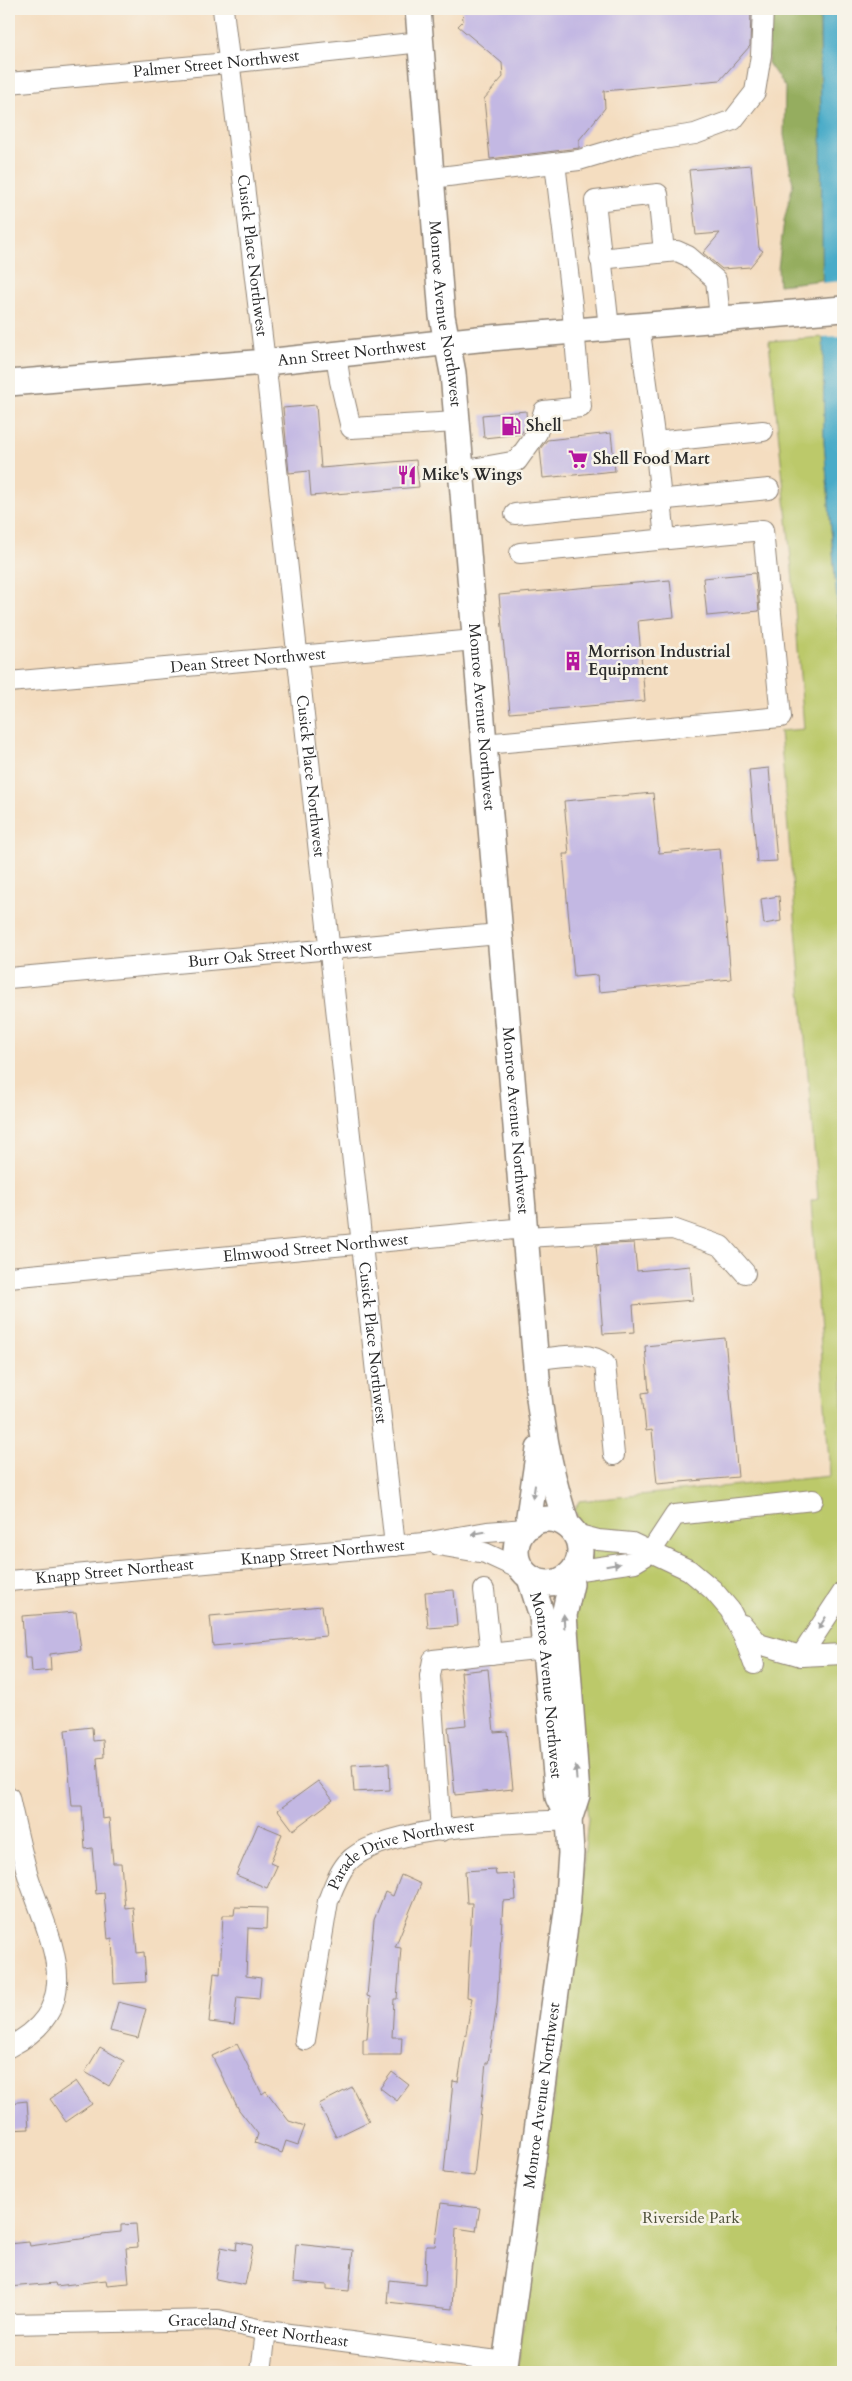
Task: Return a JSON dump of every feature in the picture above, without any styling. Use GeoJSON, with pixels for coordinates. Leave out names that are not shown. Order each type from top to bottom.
{"type":"FeatureCollection","features":[{"type":"Feature","properties":{"kind":"main road","name":"Monroe Avenue Northwest"},"geometry":{"type":"LineString","coordinates":[[418,9],[442,316],[448,342],[461,471],[542,1427],[554,1489],[571,1530]]}},
{"type":"Feature","properties":{"kind":"main road","name":"Ann Street Northwest"},"geometry":{"type":"LineString","coordinates":[[9,383],[266,362],[448,342],[638,325],[843,309]]}},
{"type":"Feature","properties":{"kind":"main road","name":"Monroe Avenue Northwest"},"geometry":{"type":"LineString","coordinates":[[529,1527],[542,1427]]}},
{"type":"Feature","properties":{"kind":"main road"},"geometry":{"type":"LineString","coordinates":[[549,1520],[571,1530],[579,1542],[580,1557],[572,1573],[555,1582],[538,1581],[526,1574],[517,1553],[517,1544],[529,1527],[549,1520]]}},
{"type":"Feature","properties":{"kind":"main road","name":"Monroe Avenue Northwest"},"geometry":{"type":"LineString","coordinates":[[556,1648],[572,1573]]}},
{"type":"Feature","properties":{"kind":"main road","name":"Monroe Avenue Northwest"},"geometry":{"type":"LineString","coordinates":[[505,2367],[567,1911],[571,1853],[569,1820],[578,1795],[556,1648],[526,1574]]}},
{"type":"Feature","properties":{"kind":"street","name":"Cusick Place Northwest"},"geometry":{"type":"LineString","coordinates":[[223,9],[228,63],[266,362],[363,1242],[394,1546]]}},
{"type":"Feature","properties":{"kind":"street"},"geometry":{"type":"LineString","coordinates":[[432,178],[580,160],[636,144],[695,134],[733,120],[754,92],[760,54],[763,9]]}},
{"type":"Feature","properties":{"kind":"street","name":"Palmer Street Northwest"},"geometry":{"type":"LineString","coordinates":[[9,83],[228,63],[421,42]]}},
{"type":"Feature","properties":{"kind":"street"},"geometry":{"type":"LineString","coordinates":[[461,471],[517,462],[536,433],[544,411],[581,407],[555,163]]}},
{"type":"Feature","properties":{"kind":"street"},"geometry":{"type":"LineString","coordinates":[[609,328],[595,201],[658,194],[664,252]]}},
{"type":"Feature","properties":{"kind":"street"},"geometry":{"type":"LineString","coordinates":[[600,259],[664,252],[683,252],[714,277],[717,283],[720,318]]}},
{"type":"Feature","properties":{"kind":"street"},"geometry":{"type":"LineString","coordinates":[[638,325],[655,442],[665,539]]}},
{"type":"Feature","properties":{"kind":"street"},"geometry":{"type":"LineString","coordinates":[[336,354],[351,428],[456,422]]}},
{"type":"Feature","properties":{"kind":"street"},"geometry":{"type":"LineString","coordinates":[[655,442],[763,431]]}},
{"type":"Feature","properties":{"kind":"street"},"geometry":{"type":"LineString","coordinates":[[515,514],[769,490]]}},
{"type":"Feature","properties":{"kind":"street"},"geometry":{"type":"LineString","coordinates":[[484,744],[780,717],[764,530],[520,553]]}},
{"type":"Feature","properties":{"kind":"street","name":"Dean Street Northwest"},"geometry":{"type":"LineString","coordinates":[[15,682],[475,640]]}},
{"type":"Feature","properties":{"kind":"street","name":"Burr Oak Street Northwest"},"geometry":{"type":"LineString","coordinates":[[9,978],[500,934]]}},
{"type":"Feature","properties":{"kind":"street","name":"Elmwood Street Northwest"},"geometry":{"type":"LineString","coordinates":[[9,1276],[363,1242],[525,1232],[674,1229],[721,1246],[745,1273]]}},
{"type":"Feature","properties":{"kind":"street"},"geometry":{"type":"LineString","coordinates":[[536,1359],[580,1355],[596,1357],[604,1364],[614,1456]]}},
{"type":"Feature","properties":{"kind":"street"},"geometry":{"type":"LineString","coordinates":[[572,1573],[635,1562],[650,1552],[675,1515],[813,1500]]}},
{"type":"Feature","properties":{"kind":"street","name":"Knapp Street Northwest"},"geometry":{"type":"LineString","coordinates":[[221,1561],[424,1543],[529,1527]]}},
{"type":"Feature","properties":{"kind":"street"},"geometry":{"type":"LineString","coordinates":[[571,1530],[598,1540],[632,1543],[689,1570],[713,1590],[759,1644],[801,1656],[843,1654]]}},
{"type":"Feature","properties":{"kind":"street","name":"Knapp Street Northwest"},"geometry":{"type":"LineString","coordinates":[[424,1543],[485,1553],[526,1574]]}},
{"type":"Feature","properties":{"kind":"street","name":"Knapp Street Northeast"},"geometry":{"type":"LineString","coordinates":[[9,1581],[221,1561]]}},
{"type":"Feature","properties":{"kind":"street"},"geometry":{"type":"LineString","coordinates":[[484,1590],[491,1654]]}},
{"type":"Feature","properties":{"kind":"street"},"geometry":{"type":"LineString","coordinates":[[801,1656],[843,1592]]}},
{"type":"Feature","properties":{"kind":"street"},"geometry":{"type":"LineString","coordinates":[[730,1610],[744,1637],[754,1664]]}},
{"type":"Feature","properties":{"kind":"street"},"geometry":{"type":"LineString","coordinates":[[441,1831],[430,1676],[433,1660],[556,1648]]}},
{"type":"Feature","properties":{"kind":"street"},"geometry":{"type":"LineString","coordinates":[[9,1797],[28,1873],[56,1958],[58,1975],[55,2001],[45,2022],[26,2038],[9,2048]]}},
{"type":"Feature","properties":{"kind":"street","name":"Parade Drive Northwest"},"geometry":{"type":"LineString","coordinates":[[306,2040],[328,1901],[347,1863],[365,1850],[388,1840],[416,1833],[569,1820]]}},
{"type":"Feature","properties":{"kind":"street","name":"Graceland Street Northeast"},"geometry":{"type":"LineString","coordinates":[[9,2324],[218,2320],[266,2331],[505,2367]]}},
{"type":"Feature","properties":{"kind":"street"},"geometry":{"type":"LineString","coordinates":[[261,2372],[266,2331]]}},
{"type":"Feature","properties":{"kind":"green space"},"geometry":{"type":"Polygon","coordinates":[[[770,9],[820,9],[823,280],[779,285],[778,268],[784,221],[793,184],[784,135],[785,87],[768,63],[770,9]]]}},
{"type":"Feature","properties":{"kind":"green space","name":"Riverside Park"},"geometry":{"type":"Polygon","coordinates":[[[824,337],[824,442],[843,675],[843,741],[840,741],[839,746],[843,751],[843,2261],[839,2293],[843,2372],[517,2372],[579,1907],[588,1819],[571,1620],[582,1586],[588,1554],[575,1510],[579,1501],[830,1476],[811,1201],[818,1199],[780,731],[804,729],[792,569],[769,341],[824,337]]]}},
{"type":"Feature","properties":{"kind":"water"},"geometry":{"type":"Polygon","coordinates":[[[820,9],[843,9],[843,675],[824,442],[820,9]]]}},
{"type":"Feature","properties":{"kind":"water"},"geometry":{"type":"Polygon","coordinates":[[[843,2261],[843,2347],[839,2293],[843,2261]]]}},
{"type":"Feature","properties":{"kind":"pier"},"geometry":{"type":"Polygon","coordinates":[[[843,281],[843,336],[821,337],[821,283],[843,281]]]}},
{"type":"Feature","properties":{"kind":"building"},"geometry":{"type":"Polygon","coordinates":[[[462,9],[751,9],[750,46],[720,80],[604,91],[605,108],[579,140],[579,148],[490,159],[484,99],[503,77],[502,63],[458,26],[463,21],[462,9]]]}},
{"type":"Feature","properties":{"kind":"building"},"geometry":{"type":"Polygon","coordinates":[[[751,165],[759,248],[763,251],[750,267],[722,269],[703,253],[720,233],[696,235],[689,170],[751,165]]]}},
{"type":"Feature","properties":{"kind":"building"},"geometry":{"type":"Polygon","coordinates":[[[316,405],[321,468],[416,460],[419,487],[311,496],[309,471],[289,473],[283,408],[316,405]]]}},
{"type":"Feature","properties":{"kind":"building"},"geometry":{"type":"Polygon","coordinates":[[[526,411],[527,424],[521,434],[484,438],[482,415],[526,411]]]}},
{"type":"Feature","properties":{"kind":"building","name":"Shell Food Mart"},"geometry":{"type":"Polygon","coordinates":[[[611,433],[615,471],[543,478],[540,449],[547,440],[611,433]]]}},
{"type":"Feature","properties":{"kind":"building"},"geometry":{"type":"Polygon","coordinates":[[[755,573],[759,611],[707,616],[703,578],[755,573]]]}},
{"type":"Feature","properties":{"kind":"building","name":"Morrison Industrial Equipment"},"geometry":{"type":"Polygon","coordinates":[[[670,580],[674,617],[638,621],[645,701],[510,713],[499,595],[670,580]]]}},
{"type":"Feature","properties":{"kind":"building"},"geometry":{"type":"Polygon","coordinates":[[[769,768],[777,861],[757,862],[749,770],[769,768]]]}},
{"type":"Feature","properties":{"kind":"building"},"geometry":{"type":"Polygon","coordinates":[[[653,793],[659,853],[720,848],[731,979],[599,992],[597,975],[574,977],[563,854],[569,854],[564,801],[653,793]]]}},
{"type":"Feature","properties":{"kind":"building"},"geometry":{"type":"Polygon","coordinates":[[[779,896],[781,921],[764,924],[761,899],[779,896]]]}},
{"type":"Feature","properties":{"kind":"building"},"geometry":{"type":"Polygon","coordinates":[[[634,1243],[637,1271],[690,1266],[693,1300],[633,1305],[635,1332],[603,1334],[596,1245],[634,1243]]]}},
{"type":"Feature","properties":{"kind":"building"},"geometry":{"type":"Polygon","coordinates":[[[725,1338],[738,1477],[657,1484],[652,1430],[646,1431],[642,1393],[649,1392],[645,1346],[725,1338]]]}},
{"type":"Feature","properties":{"kind":"building"},"geometry":{"type":"Polygon","coordinates":[[[454,1590],[457,1626],[428,1628],[425,1592],[454,1590]]]}},
{"type":"Feature","properties":{"kind":"building"},"geometry":{"type":"Polygon","coordinates":[[[322,1606],[326,1636],[213,1646],[210,1616],[322,1606]]]}},
{"type":"Feature","properties":{"kind":"building"},"geometry":{"type":"Polygon","coordinates":[[[76,1612],[81,1650],[50,1654],[51,1670],[32,1672],[31,1658],[25,1658],[22,1616],[76,1612]]]}},
{"type":"Feature","properties":{"kind":"building"},"geometry":{"type":"Polygon","coordinates":[[[488,1669],[494,1732],[507,1731],[513,1789],[455,1795],[448,1727],[466,1725],[461,1672],[488,1669]]]}},
{"type":"Feature","properties":{"kind":"building"},"geometry":{"type":"Polygon","coordinates":[[[92,1727],[93,1741],[103,1740],[104,1757],[97,1758],[102,1819],[109,1818],[113,1863],[121,1863],[125,1908],[133,1907],[137,1953],[144,1952],[146,1982],[114,1984],[112,1938],[108,1939],[104,1893],[96,1894],[92,1848],[85,1849],[82,1806],[72,1806],[65,1730],[92,1727]]]}},
{"type":"Feature","properties":{"kind":"building"},"geometry":{"type":"Polygon","coordinates":[[[389,1763],[390,1790],[354,1792],[352,1765],[389,1763]]]}},
{"type":"Feature","properties":{"kind":"building"},"geometry":{"type":"Polygon","coordinates":[[[318,1781],[333,1800],[293,1830],[278,1810],[318,1781]]]}},
{"type":"Feature","properties":{"kind":"building"},"geometry":{"type":"Polygon","coordinates":[[[258,1824],[282,1834],[270,1863],[277,1866],[267,1888],[236,1875],[258,1824]]]}},
{"type":"Feature","properties":{"kind":"building"},"geometry":{"type":"Polygon","coordinates":[[[495,1869],[496,1875],[514,1874],[516,1900],[503,1901],[497,2005],[488,2063],[486,2063],[474,2176],[444,2173],[453,2081],[458,2082],[472,1998],[467,1997],[472,1903],[467,1903],[465,1871],[495,1869]]]}},
{"type":"Feature","properties":{"kind":"building"},"geometry":{"type":"Polygon","coordinates":[[[401,1875],[421,1884],[395,1947],[401,1948],[397,1999],[394,1999],[392,2037],[402,2037],[401,2055],[363,2055],[363,2039],[367,2039],[370,1997],[367,1996],[374,1920],[385,1892],[393,1896],[401,1875]]]}},
{"type":"Feature","properties":{"kind":"building"},"geometry":{"type":"Polygon","coordinates":[[[235,1907],[267,1908],[266,1929],[248,1928],[246,1976],[261,1978],[259,1999],[237,1997],[234,2025],[209,2022],[214,1973],[220,1974],[223,1915],[234,1915],[235,1907]]]}},
{"type":"Feature","properties":{"kind":"building"},"geometry":{"type":"Polygon","coordinates":[[[118,2002],[146,2009],[138,2038],[110,2031],[118,2002]]]}},
{"type":"Feature","properties":{"kind":"building"},"geometry":{"type":"Polygon","coordinates":[[[237,2044],[262,2094],[266,2091],[289,2121],[305,2126],[298,2145],[286,2141],[282,2153],[255,2143],[258,2134],[239,2110],[212,2056],[237,2044]]]}},
{"type":"Feature","properties":{"kind":"building"},"geometry":{"type":"Polygon","coordinates":[[[100,2047],[124,2061],[109,2086],[85,2072],[100,2047]]]}},
{"type":"Feature","properties":{"kind":"building"},"geometry":{"type":"Polygon","coordinates":[[[392,2072],[409,2085],[397,2101],[380,2088],[392,2072]]]}},
{"type":"Feature","properties":{"kind":"building"},"geometry":{"type":"Polygon","coordinates":[[[76,2081],[92,2104],[66,2122],[50,2099],[76,2081]]]}},
{"type":"Feature","properties":{"kind":"building"},"geometry":{"type":"Polygon","coordinates":[[[352,2087],[369,2121],[336,2137],[319,2104],[352,2087]]]}},
{"type":"Feature","properties":{"kind":"building"},"geometry":{"type":"Polygon","coordinates":[[[27,2101],[29,2129],[9,2130],[9,2103],[27,2101]]]}},
{"type":"Feature","properties":{"kind":"building"},"geometry":{"type":"Polygon","coordinates":[[[441,2203],[480,2208],[476,2231],[456,2228],[452,2309],[387,2302],[389,2280],[425,2284],[426,2246],[435,2246],[441,2203]]]}},
{"type":"Feature","properties":{"kind":"building"},"geometry":{"type":"Polygon","coordinates":[[[136,2224],[138,2247],[126,2248],[129,2283],[107,2285],[106,2280],[56,2286],[55,2283],[9,2287],[9,2244],[29,2242],[30,2246],[102,2236],[102,2234],[121,2232],[121,2225],[136,2224]]]}},
{"type":"Feature","properties":{"kind":"building"},"geometry":{"type":"Polygon","coordinates":[[[237,2242],[253,2245],[245,2285],[216,2279],[221,2247],[236,2250],[237,2242]]]}},
{"type":"Feature","properties":{"kind":"building"},"geometry":{"type":"Polygon","coordinates":[[[296,2244],[353,2250],[349,2291],[327,2289],[327,2285],[293,2282],[296,2244]]]}},
{"type":"Feature","properties":{"kind":"place","name":"Shell"},"geometry":{"type":"Point","coordinates":[511,426]}},
{"type":"Feature","properties":{"kind":"place","name":"Shell Food Mart"},"geometry":{"type":"Point","coordinates":[578,459]}},
{"type":"Feature","properties":{"kind":"place","name":"Mike's Wings"},"geometry":{"type":"Point","coordinates":[407,475]}},
{"type":"Feature","properties":{"kind":"place","name":"Morrison Industrial Equipment"},"geometry":{"type":"Point","coordinates":[573,661]}}]}
